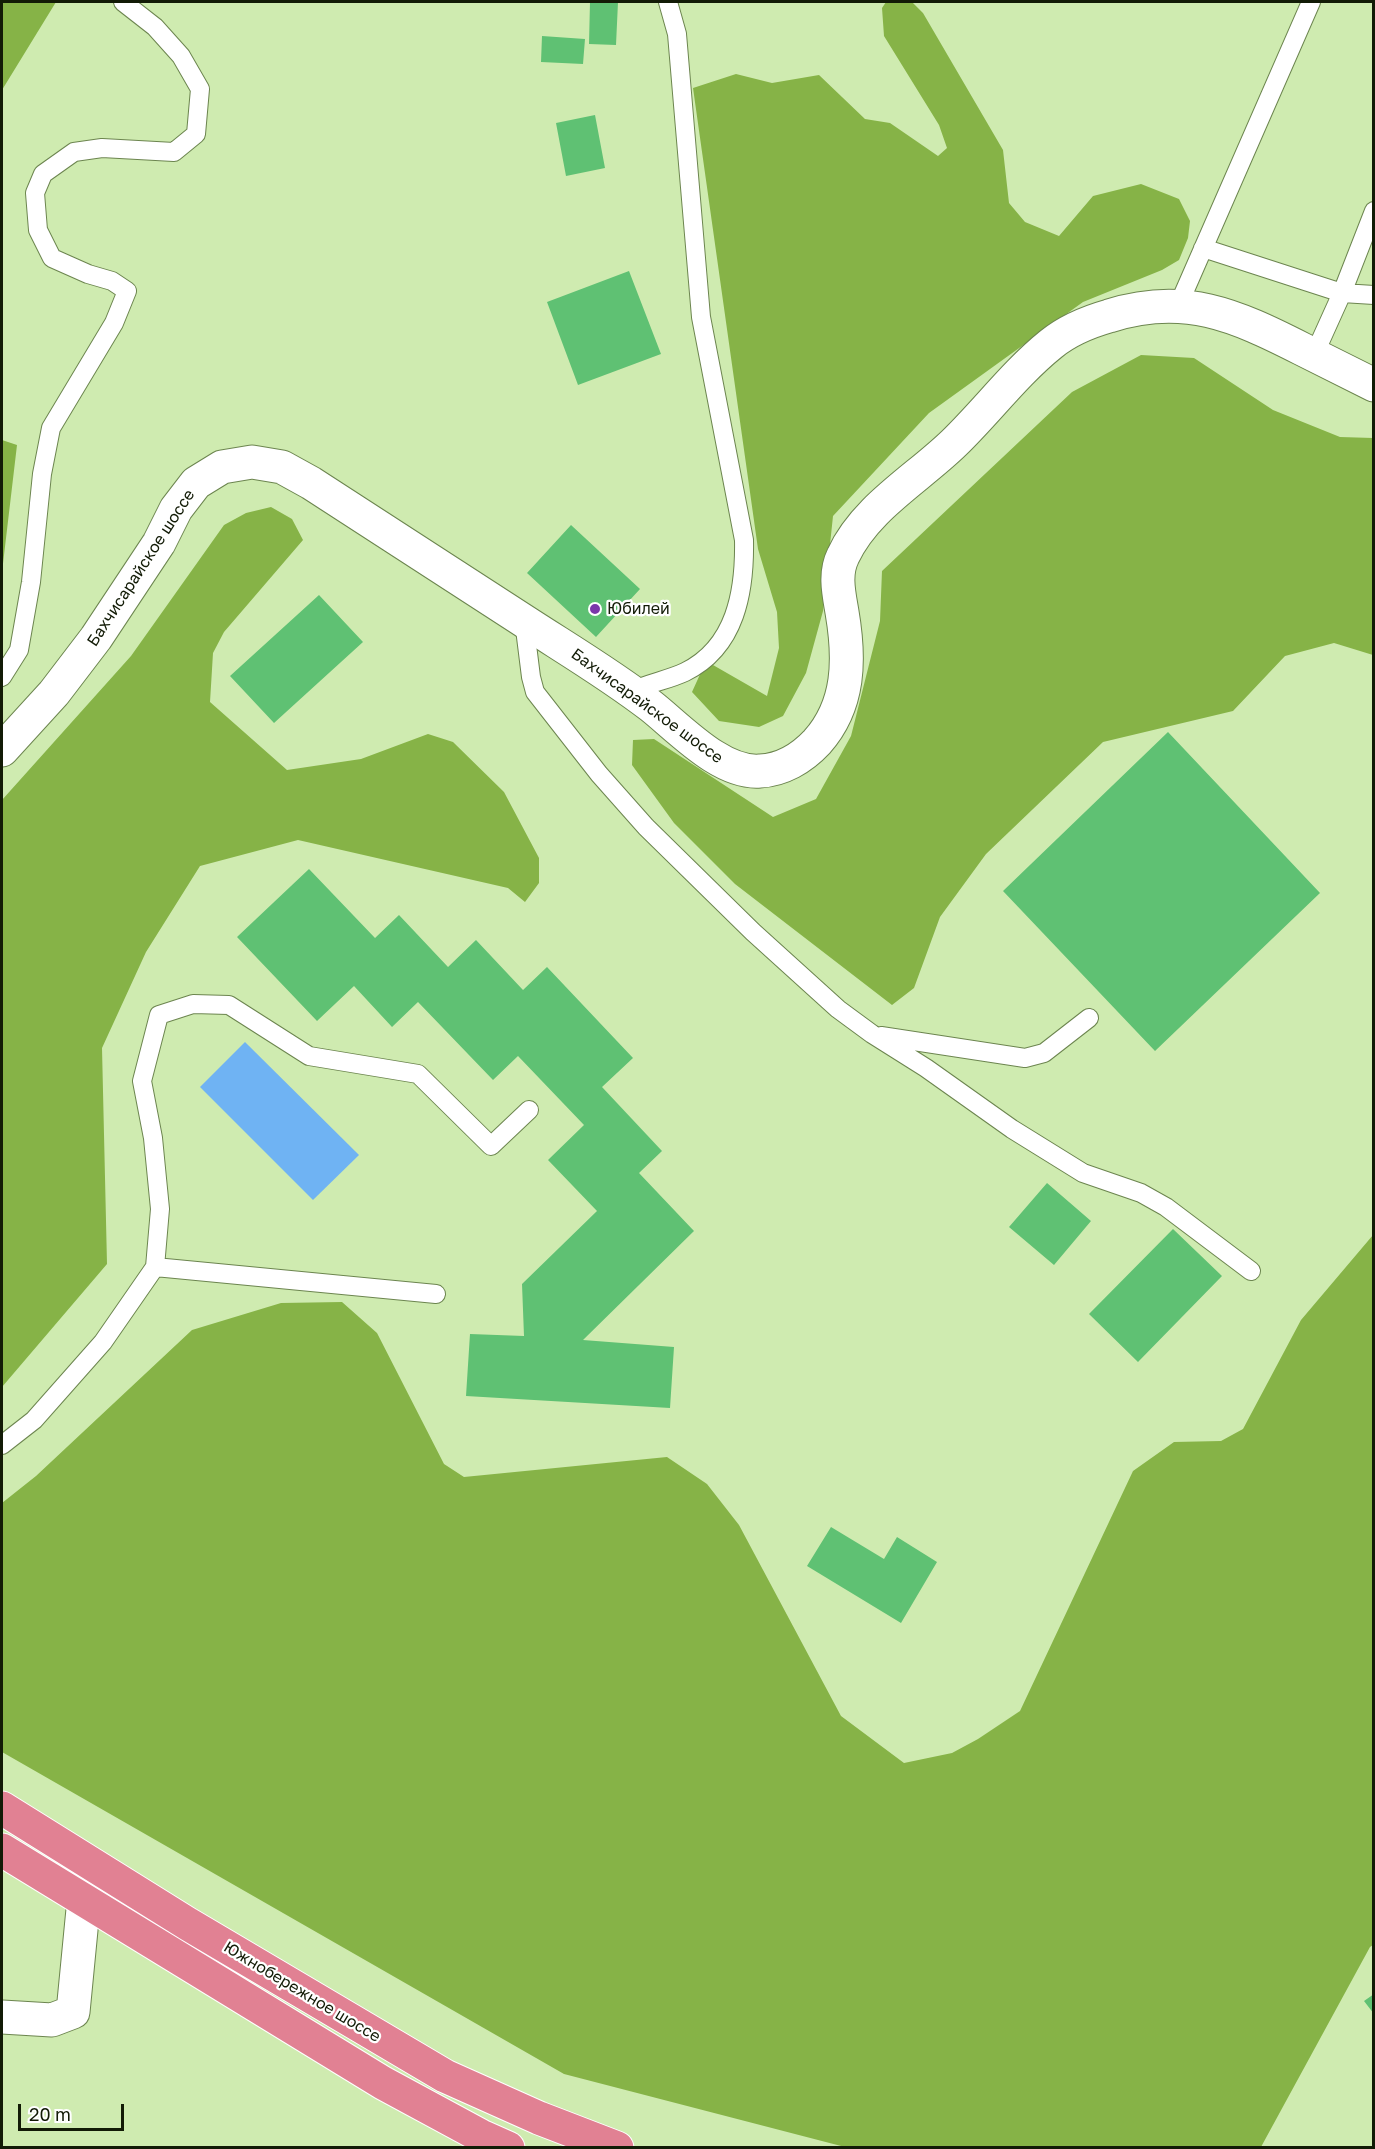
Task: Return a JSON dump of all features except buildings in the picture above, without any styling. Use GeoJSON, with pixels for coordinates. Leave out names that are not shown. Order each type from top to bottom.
{"type":"FeatureCollection","features":[{"type":"Feature","properties":{"kind":"highway","name":"Южнобережное шоссе"},"geometry":{"type":"LineString","coordinates":[[2,1808],[188,1924],[445,2076],[539,2118],[617,2148]]}},
{"type":"Feature","properties":{"kind":"highway","name":"Южнобережное шоссе"},"geometry":{"type":"LineString","coordinates":[[2,1850],[383,2083],[508,2148]]}},
{"type":"Feature","properties":{"kind":"main road","name":"Бахчисарайское шоссе"},"geometry":{"type":"LineString","coordinates":[[2,750],[54,693],[96,638],[159,543],[176,509],[196,483],[222,467],[252,462],[282,467],[311,483],[632,692],[713,756],[735,768],[758,772],[777,769],[797,759],[814,745],[831,724],[842,697],[847,657],[837,584],[841,559],[851,540],[887,501],[951,446],[1051,344],[1076,328],[1133,308],[1178,306],[1221,313],[1254,325],[1374,385]]}},
{"type":"Feature","properties":{"kind":"main road"},"geometry":{"type":"LineString","coordinates":[[2,2017],[52,2020],[73,2012],[84,1899]]}},
{"type":"Feature","properties":{"kind":"lane"},"geometry":{"type":"LineString","coordinates":[[2,677],[19,650],[31,582],[42,474],[51,429],[114,323],[127,291],[112,281],[88,274],[52,258],[38,230],[35,193],[43,174],[74,152],[102,148],[174,152],[196,134],[200,89],[181,56],[155,27],[123,2]]}},
{"type":"Feature","properties":{"kind":"lane"},"geometry":{"type":"LineString","coordinates":[[632,692],[645,685],[684,673],[704,661],[721,644],[732,623],[741,595],[744,569],[744,540],[701,318],[677,34],[668,2]]}},
{"type":"Feature","properties":{"kind":"lane"},"geometry":{"type":"LineString","coordinates":[[1178,306],[1311,2]]}},
{"type":"Feature","properties":{"kind":"lane"},"geometry":{"type":"LineString","coordinates":[[1314,356],[1374,211]]}},
{"type":"Feature","properties":{"kind":"lane"},"geometry":{"type":"LineString","coordinates":[[1203,248],[1342,293],[1374,296]]}},
{"type":"Feature","properties":{"kind":"lane"},"geometry":{"type":"LineString","coordinates":[[524,621],[535,692],[599,774],[646,827],[753,932],[838,1009],[1012,1129],[1083,1173],[1141,1193],[1166,1207],[1251,1271]]}},
{"type":"Feature","properties":{"kind":"lane"},"geometry":{"type":"LineString","coordinates":[[2,1445],[34,1420],[104,1341],[156,1267],[160,1209],[153,1138],[141,1081],[159,1015],[193,1004],[229,1005],[309,1056],[418,1074],[492,1146],[529,1110]]}},
{"type":"Feature","properties":{"kind":"lane"},"geometry":{"type":"LineString","coordinates":[[872,1034],[1024,1058],[1044,1053],[1089,1018]]}},
{"type":"Feature","properties":{"kind":"lane"},"geometry":{"type":"LineString","coordinates":[[156,1267],[436,1294]]}},
{"type":"Feature","properties":{"kind":"green space"},"geometry":{"type":"Polygon","coordinates":[[[2,2],[56,2],[2,90],[2,2]]]}},
{"type":"Feature","properties":{"kind":"green space"},"geometry":{"type":"Polygon","coordinates":[[[886,2],[912,2],[923,13],[1003,150],[1009,203],[1025,222],[1059,236],[1093,196],[1141,184],[1179,199],[1190,221],[1188,238],[1179,260],[1162,270],[1083,302],[929,413],[833,516],[823,611],[806,673],[783,716],[759,727],[719,721],[692,692],[702,670],[713,665],[767,696],[779,648],[777,612],[758,549],[693,88],[736,74],[772,83],[819,75],[865,119],[890,123],[938,156],[947,148],[939,125],[884,36],[882,8],[886,2]]]}},
{"type":"Feature","properties":{"kind":"green space"},"geometry":{"type":"Polygon","coordinates":[[[1141,355],[1194,358],[1273,410],[1340,437],[1373,438],[1373,655],[1334,643],[1285,656],[1233,711],[1103,742],[986,854],[940,917],[914,988],[892,1005],[735,884],[674,823],[632,765],[633,740],[654,739],[773,817],[816,799],[851,736],[880,621],[882,571],[1072,392],[1141,355]]]}},
{"type":"Feature","properties":{"kind":"green space"},"geometry":{"type":"Polygon","coordinates":[[[2,440],[17,445],[2,572],[2,440]]]}},
{"type":"Feature","properties":{"kind":"green space"},"geometry":{"type":"Polygon","coordinates":[[[271,507],[292,519],[303,540],[224,632],[213,653],[210,702],[287,770],[361,759],[428,734],[453,742],[504,792],[539,858],[539,883],[525,902],[508,888],[298,840],[200,866],[146,952],[102,1048],[107,1264],[2,1387],[2,800],[131,656],[224,525],[246,513],[271,507]]]}},
{"type":"Feature","properties":{"kind":"green space"},"geometry":{"type":"Polygon","coordinates":[[[1373,1235],[1373,1945],[1261,2147],[845,2147],[564,2074],[2,1752],[2,1503],[36,1476],[192,1330],[281,1303],[342,1302],[377,1333],[444,1464],[464,1477],[667,1457],[707,1484],[739,1525],[841,1716],[904,1763],[952,1753],[1020,1711],[1133,1471],[1174,1442],[1221,1441],[1243,1429],[1301,1320],[1373,1235]]]}},
{"type":"Feature","properties":{"kind":"water"},"geometry":{"type":"Polygon","coordinates":[[[245,1042],[359,1155],[313,1200],[200,1087],[245,1042]]]}},
{"type":"Feature","properties":{"kind":"place","name":"Юбилей"},"geometry":{"type":"Point","coordinates":[595,609]}}]}
